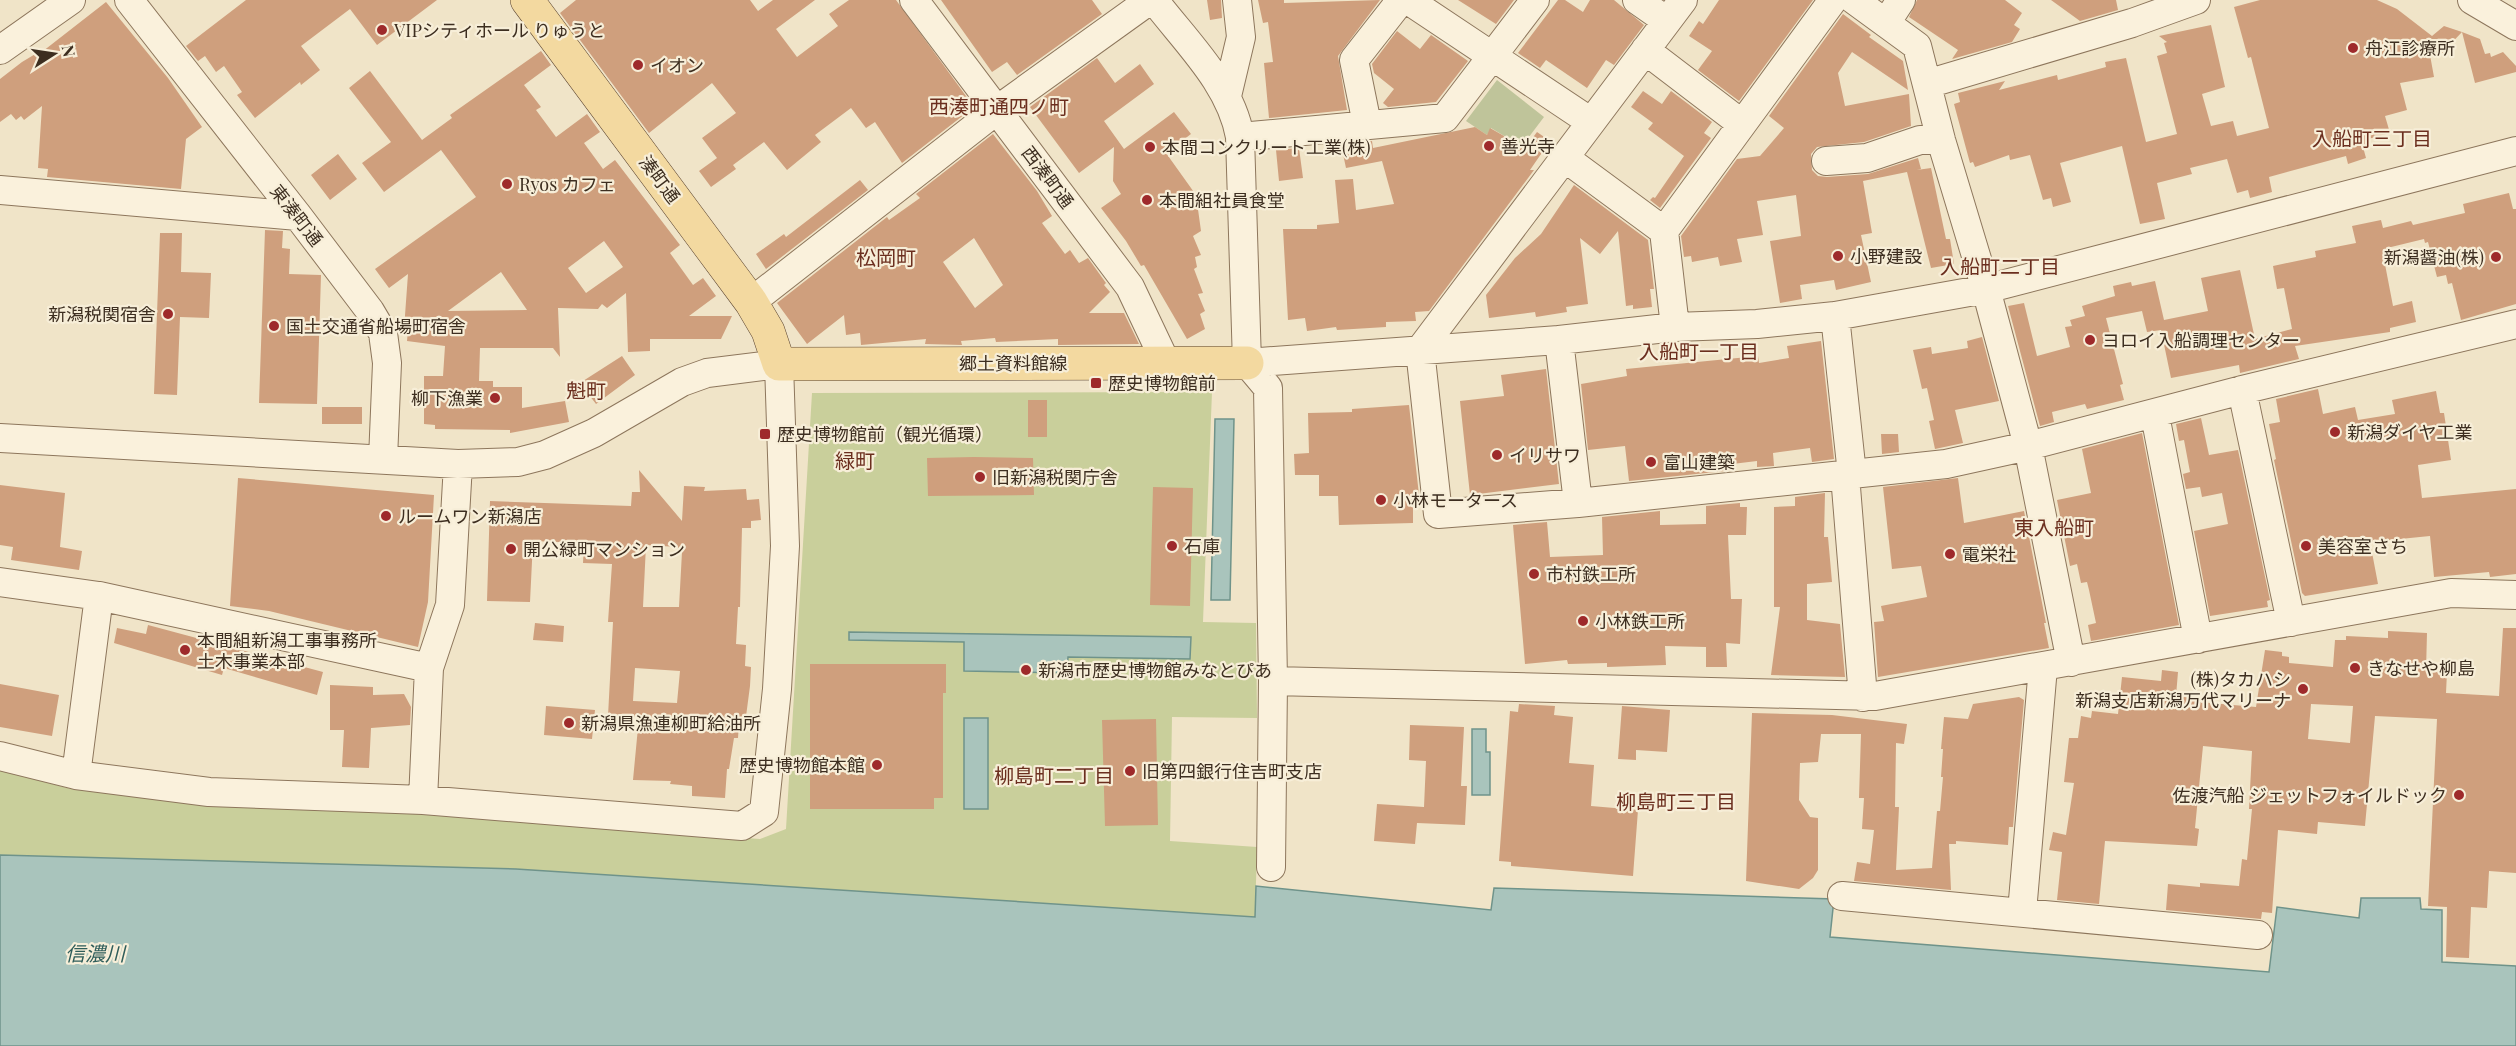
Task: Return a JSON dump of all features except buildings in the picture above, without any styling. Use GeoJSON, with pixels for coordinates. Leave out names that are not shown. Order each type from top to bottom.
{"type":"FeatureCollection","features":[{"type":"Feature","properties":{"kind":"main road","name":"湊町通"},"geometry":{"type":"LineString","coordinates":[[527,0],[751,302],[768,331],[779,364]]}},
{"type":"Feature","properties":{"kind":"main road","name":"郷土資料館線"},"geometry":{"type":"LineString","coordinates":[[779,364],[1246,363]]}},
{"type":"Feature","properties":{"kind":"street"},"geometry":{"type":"LineString","coordinates":[[0,50],[71,0]]}},
{"type":"Feature","properties":{"kind":"street","name":"東湊町通"},"geometry":{"type":"LineString","coordinates":[[129,0],[298,216],[370,311],[383,333],[387,363],[383,459]]}},
{"type":"Feature","properties":{"kind":"street","name":"西湊町通"},"geometry":{"type":"LineString","coordinates":[[914,0],[1130,287],[1166,363]]}},
{"type":"Feature","properties":{"kind":"street"},"geometry":{"type":"LineString","coordinates":[[751,302],[997,110],[1152,0],[1227,96],[1236,116],[1240,137],[1246,363],[1268,388],[1273,681],[1271,867]]}},
{"type":"Feature","properties":{"kind":"street"},"geometry":{"type":"LineString","coordinates":[[1227,96],[1241,38],[1237,0]]}},
{"type":"Feature","properties":{"kind":"street"},"geometry":{"type":"LineString","coordinates":[[1367,124],[1354,60],[1401,0]]}},
{"type":"Feature","properties":{"kind":"street"},"geometry":{"type":"LineString","coordinates":[[1408,0],[1591,122]]}},
{"type":"Feature","properties":{"kind":"street"},"geometry":{"type":"LineString","coordinates":[[1240,137],[1445,118],[1535,0]]}},
{"type":"Feature","properties":{"kind":"street"},"geometry":{"type":"LineString","coordinates":[[1637,0],[1675,11],[1420,351],[1438,514],[1578,503],[1946,464],[2155,415],[2242,390],[2516,324]]}},
{"type":"Feature","properties":{"kind":"street"},"geometry":{"type":"LineString","coordinates":[[1675,327],[1664,231],[1833,0]]}},
{"type":"Feature","properties":{"kind":"street"},"geometry":{"type":"LineString","coordinates":[[1854,0],[1917,46],[1941,140],[1986,290],[2028,446],[2071,662]]}},
{"type":"Feature","properties":{"kind":"street"},"geometry":{"type":"LineString","coordinates":[[1886,23],[1901,0]]}},
{"type":"Feature","properties":{"kind":"street"},"geometry":{"type":"LineString","coordinates":[[1927,84],[2132,22],[2196,0]]}},
{"type":"Feature","properties":{"kind":"street"},"geometry":{"type":"LineString","coordinates":[[2472,0],[2516,26]]}},
{"type":"Feature","properties":{"kind":"street"},"geometry":{"type":"LineString","coordinates":[[1646,50],[1742,124]]}},
{"type":"Feature","properties":{"kind":"street"},"geometry":{"type":"LineString","coordinates":[[1826,161],[1866,158],[1920,140],[1941,140]]}},
{"type":"Feature","properties":{"kind":"street"},"geometry":{"type":"LineString","coordinates":[[1246,363],[1559,340],[1675,327],[1757,324],[1835,316],[1986,290],[2516,151]]}},
{"type":"Feature","properties":{"kind":"street"},"geometry":{"type":"LineString","coordinates":[[1564,158],[1664,231]]}},
{"type":"Feature","properties":{"kind":"street"},"geometry":{"type":"LineString","coordinates":[[0,189],[298,216]]}},
{"type":"Feature","properties":{"kind":"street"},"geometry":{"type":"LineString","coordinates":[[1835,316],[1849,474],[1863,697]]}},
{"type":"Feature","properties":{"kind":"street"},"geometry":{"type":"LineString","coordinates":[[1559,340],[1578,503]]}},
{"type":"Feature","properties":{"kind":"street"},"geometry":{"type":"LineString","coordinates":[[0,438],[458,464],[518,462],[544,455],[594,433],[682,382],[707,373],[779,364],[785,546],[777,689],[764,812],[742,826],[423,800],[209,792],[76,775],[0,756]]}},
{"type":"Feature","properties":{"kind":"street"},"geometry":{"type":"LineString","coordinates":[[2242,390],[2291,622]]}},
{"type":"Feature","properties":{"kind":"street"},"geometry":{"type":"LineString","coordinates":[[2155,415],[2198,639]]}},
{"type":"Feature","properties":{"kind":"street"},"geometry":{"type":"LineString","coordinates":[[423,800],[429,668],[450,605],[458,464]]}},
{"type":"Feature","properties":{"kind":"street"},"geometry":{"type":"LineString","coordinates":[[0,582],[99,596],[429,668]]}},
{"type":"Feature","properties":{"kind":"street"},"geometry":{"type":"LineString","coordinates":[[1273,681],[1863,697],[2043,667],[2451,593],[2516,595]]}},
{"type":"Feature","properties":{"kind":"street"},"geometry":{"type":"LineString","coordinates":[[76,775],[99,596]]}},
{"type":"Feature","properties":{"kind":"street"},"geometry":{"type":"LineString","coordinates":[[2022,912],[2043,667]]}},
{"type":"Feature","properties":{"kind":"street"},"geometry":{"type":"LineString","coordinates":[[1842,896],[2258,935]]}},
{"type":"Feature","properties":{"kind":"green space"},"geometry":{"type":"Polygon","coordinates":[[[1497,80],[1544,117],[1519,150],[1506,137],[1491,128],[1487,135],[1466,121],[1497,80]]]}},
{"type":"Feature","properties":{"kind":"green space","name":"新潟市歴史博物館みなとぴあ"},"geometry":{"type":"Polygon","coordinates":[[[1212,392],[1203,622],[1256,623],[1257,718],[1172,717],[1170,841],[1257,847],[1255,917],[516,869],[0,855],[0,770],[71,789],[760,839],[786,829],[812,393],[1212,392]]]}},
{"type":"Feature","properties":{"kind":"water"},"geometry":{"type":"Polygon","coordinates":[[[1215,419],[1234,419],[1230,600],[1211,600],[1215,419]]]}},
{"type":"Feature","properties":{"kind":"water"},"geometry":{"type":"Polygon","coordinates":[[[849,632],[1191,637],[1190,659],[1068,657],[1067,673],[964,671],[964,642],[849,640],[849,632]]]}},
{"type":"Feature","properties":{"kind":"water"},"geometry":{"type":"Polygon","coordinates":[[[964,718],[988,718],[988,809],[964,809],[964,718]]]}},
{"type":"Feature","properties":{"kind":"water"},"geometry":{"type":"Polygon","coordinates":[[[1472,729],[1486,729],[1486,752],[1490,752],[1490,795],[1472,795],[1472,729]]]}},
{"type":"Feature","properties":{"kind":"water","name":"信濃川"},"geometry":{"type":"Polygon","coordinates":[[[0,855],[516,869],[1255,917],[1256,886],[1491,910],[1494,888],[1834,899],[1830,937],[2269,972],[2277,907],[2359,918],[2361,898],[2420,898],[2421,909],[2442,910],[2442,962],[2516,966],[2516,1046],[0,1046],[0,855]]]}},
{"type":"Feature","properties":{"kind":"place","name":"VIPシティホール りゅうと"},"geometry":{"type":"Point","coordinates":[382,30]}},
{"type":"Feature","properties":{"kind":"place","name":"舟江診療所"},"geometry":{"type":"Point","coordinates":[2353,48]}},
{"type":"Feature","properties":{"kind":"place","name":"イオン"},"geometry":{"type":"Point","coordinates":[638,65]}},
{"type":"Feature","properties":{"kind":"place","name":"善光寺"},"geometry":{"type":"Point","coordinates":[1489,146]}},
{"type":"Feature","properties":{"kind":"place","name":"本間コンクリート工業(株)"},"geometry":{"type":"Point","coordinates":[1150,147]}},
{"type":"Feature","properties":{"kind":"place","name":"Ryos カフェ"},"geometry":{"type":"Point","coordinates":[507,184]}},
{"type":"Feature","properties":{"kind":"place","name":"本間組社員食堂"},"geometry":{"type":"Point","coordinates":[1147,200]}},
{"type":"Feature","properties":{"kind":"place","name":"小野建設"},"geometry":{"type":"Point","coordinates":[1838,256]}},
{"type":"Feature","properties":{"kind":"place","name":"新潟醤油(株)"},"geometry":{"type":"Point","coordinates":[2496,257]}},
{"type":"Feature","properties":{"kind":"place","name":"新潟税関宿舎"},"geometry":{"type":"Point","coordinates":[168,314]}},
{"type":"Feature","properties":{"kind":"place","name":"国土交通省船場町宿舎"},"geometry":{"type":"Point","coordinates":[274,326]}},
{"type":"Feature","properties":{"kind":"place","name":"ヨロイ入船調理センター"},"geometry":{"type":"Point","coordinates":[2090,340]}},
{"type":"Feature","properties":{"kind":"place","name":"歴史博物館前"},"geometry":{"type":"Point","coordinates":[1096,383]}},
{"type":"Feature","properties":{"kind":"place","name":"柳下漁業"},"geometry":{"type":"Point","coordinates":[495,398]}},
{"type":"Feature","properties":{"kind":"place","name":"新潟ダイヤ工業"},"geometry":{"type":"Point","coordinates":[2335,432]}},
{"type":"Feature","properties":{"kind":"place","name":"歴史博物館前（観光循環）"},"geometry":{"type":"Point","coordinates":[765,434]}},
{"type":"Feature","properties":{"kind":"place","name":"イリサワ"},"geometry":{"type":"Point","coordinates":[1497,455]}},
{"type":"Feature","properties":{"kind":"place","name":"富山建築"},"geometry":{"type":"Point","coordinates":[1651,462]}},
{"type":"Feature","properties":{"kind":"place","name":"旧新潟税関庁舎"},"geometry":{"type":"Point","coordinates":[980,477]}},
{"type":"Feature","properties":{"kind":"place","name":"小林モータース"},"geometry":{"type":"Point","coordinates":[1381,500]}},
{"type":"Feature","properties":{"kind":"place","name":"ルームワン新潟店"},"geometry":{"type":"Point","coordinates":[386,516]}},
{"type":"Feature","properties":{"kind":"place","name":"石庫"},"geometry":{"type":"Point","coordinates":[1172,546]}},
{"type":"Feature","properties":{"kind":"place","name":"美容室さち"},"geometry":{"type":"Point","coordinates":[2306,546]}},
{"type":"Feature","properties":{"kind":"place","name":"開公緑町マンション"},"geometry":{"type":"Point","coordinates":[511,549]}},
{"type":"Feature","properties":{"kind":"place","name":"電栄社"},"geometry":{"type":"Point","coordinates":[1950,554]}},
{"type":"Feature","properties":{"kind":"place","name":"市村鉄工所"},"geometry":{"type":"Point","coordinates":[1534,574]}},
{"type":"Feature","properties":{"kind":"place","name":"小林鉄工所"},"geometry":{"type":"Point","coordinates":[1583,621]}},
{"type":"Feature","properties":{"kind":"place","name":"本間組新潟工事事務所 土木事業本部"},"geometry":{"type":"Point","coordinates":[185,650]}},
{"type":"Feature","properties":{"kind":"place","name":"きなせや柳島"},"geometry":{"type":"Point","coordinates":[2355,668]}},
{"type":"Feature","properties":{"kind":"place","name":"新潟市歴史博物館みなとぴあ"},"geometry":{"type":"Point","coordinates":[1026,670]}},
{"type":"Feature","properties":{"kind":"place","name":"(株)タカハシ 新潟支店新潟万代マリーナ"},"geometry":{"type":"Point","coordinates":[2303,689]}},
{"type":"Feature","properties":{"kind":"place","name":"新潟県漁連柳町給油所"},"geometry":{"type":"Point","coordinates":[569,723]}},
{"type":"Feature","properties":{"kind":"place","name":"歴史博物館本館"},"geometry":{"type":"Point","coordinates":[877,765]}},
{"type":"Feature","properties":{"kind":"place","name":"旧第四銀行住吉町支店"},"geometry":{"type":"Point","coordinates":[1130,771]}},
{"type":"Feature","properties":{"kind":"place","name":"佐渡汽船 ジェットフォイルドック"},"geometry":{"type":"Point","coordinates":[2459,795]}},
{"type":"Feature","properties":{"kind":"district","name":"西湊町通四ノ町"},"geometry":{"type":"Point","coordinates":[999,105]}},
{"type":"Feature","properties":{"kind":"district","name":"入船町三丁目"},"geometry":{"type":"Point","coordinates":[2372,137]}},
{"type":"Feature","properties":{"kind":"district","name":"松岡町"},"geometry":{"type":"Point","coordinates":[886,256]}},
{"type":"Feature","properties":{"kind":"district","name":"入船町二丁目"},"geometry":{"type":"Point","coordinates":[2000,265]}},
{"type":"Feature","properties":{"kind":"district","name":"入船町一丁目"},"geometry":{"type":"Point","coordinates":[1699,350]}},
{"type":"Feature","properties":{"kind":"district","name":"魁町"},"geometry":{"type":"Point","coordinates":[586,389]}},
{"type":"Feature","properties":{"kind":"district","name":"緑町"},"geometry":{"type":"Point","coordinates":[855,459]}},
{"type":"Feature","properties":{"kind":"district","name":"東入船町"},"geometry":{"type":"Point","coordinates":[2054,526]}},
{"type":"Feature","properties":{"kind":"district","name":"柳島町二丁目"},"geometry":{"type":"Point","coordinates":[1054,774]}},
{"type":"Feature","properties":{"kind":"district","name":"柳島町三丁目"},"geometry":{"type":"Point","coordinates":[1676,800]}}]}
